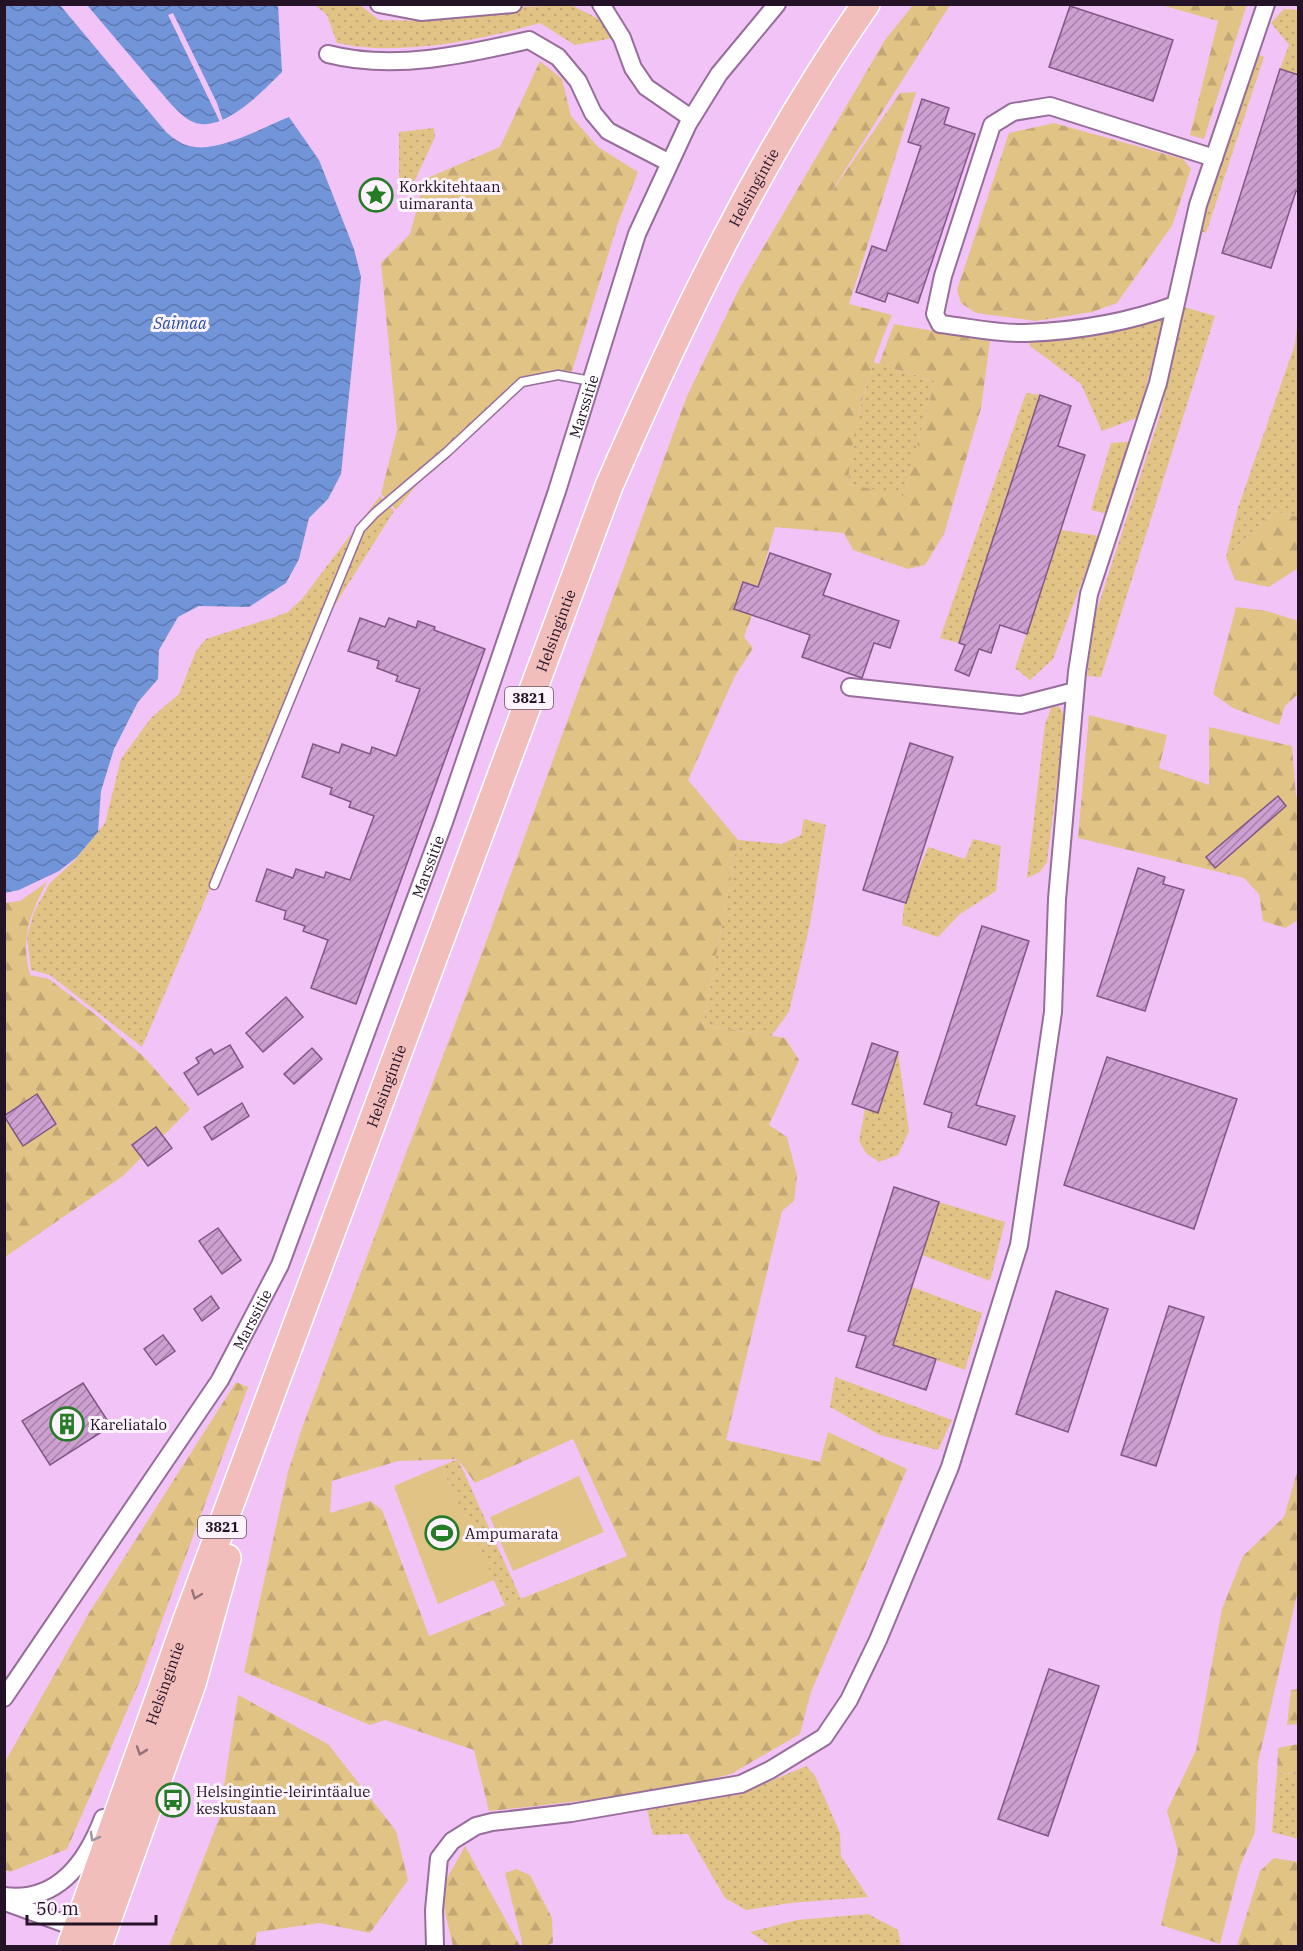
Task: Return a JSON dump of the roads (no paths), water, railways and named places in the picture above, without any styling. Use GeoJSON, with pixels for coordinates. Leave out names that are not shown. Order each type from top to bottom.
{"type":"FeatureCollection","features":[{"type":"Feature","properties":{"kind":"main road","name":"Helsingintie"},"geometry":{"type":"LineString","coordinates":[[87,1940],[179,1680],[262,1423],[609,486],[658,372],[759,174],[866,4]]}},
{"type":"Feature","properties":{"kind":"main road","name":"Helsingintie"},"geometry":{"type":"LineString","coordinates":[[87,1940],[127,1791],[179,1680]]}},
{"type":"Feature","properties":{"kind":"street"},"geometry":{"type":"LineString","coordinates":[[379,4],[421,12],[513,4]]}},
{"type":"Feature","properties":{"kind":"street"},"geometry":{"type":"LineString","coordinates":[[602,4],[622,39],[633,68],[646,87],[691,118]]}},
{"type":"Feature","properties":{"kind":"street","name":"Marssitie"},"geometry":{"type":"LineString","coordinates":[[4,1698],[220,1380],[280,1265],[444,822],[557,491],[637,234],[668,162],[691,118],[719,74],[777,4]]}},
{"type":"Feature","properties":{"kind":"street"},"geometry":{"type":"LineString","coordinates":[[435,1947],[434,1910],[439,1858],[452,1841],[477,1826],[511,1819],[572,1813],[741,1784],[770,1770],[824,1737],[849,1700],[878,1640],[950,1467],[1018,1245],[1053,1012],[1056,913],[1075,691],[1089,594],[1158,383],[1198,205],[1266,4]]}},
{"type":"Feature","properties":{"kind":"street"},"geometry":{"type":"LineString","coordinates":[[328,54],[347,59],[379,62],[421,59],[529,40],[558,57],[578,81],[593,113],[608,131],[668,162]]}},
{"type":"Feature","properties":{"kind":"street"},"geometry":{"type":"LineString","coordinates":[[1175,305],[1152,314],[1098,324],[1025,333],[940,324],[935,314],[944,276],[992,125],[1013,112],[1050,106],[1214,158]]}},
{"type":"Feature","properties":{"kind":"street"},"geometry":{"type":"LineString","coordinates":[[850,687],[1021,705],[1075,691]]}},
{"type":"Feature","properties":{"kind":"street"},"geometry":{"type":"LineString","coordinates":[[4,1896],[26,1898],[39,1896],[58,1884],[81,1860],[97,1835],[107,1808],[127,1791]]}},
{"type":"Feature","properties":{"kind":"street"},"geometry":{"type":"LineString","coordinates":[[4,1902],[87,1940]]}},
{"type":"Feature","properties":{"kind":"lane"},"geometry":{"type":"LineString","coordinates":[[214,885],[360,529],[522,382],[558,375],[591,381]]}},
{"type":"Feature","properties":{"kind":"water","name":"Saimaa"},"geometry":{"type":"Polygon","coordinates":[[[5,4],[60,5],[166,132],[187,145],[205,147],[230,142],[289,117],[319,160],[354,249],[361,277],[341,474],[328,499],[309,518],[299,559],[286,583],[249,607],[199,606],[178,617],[159,650],[158,679],[138,702],[114,749],[101,791],[98,832],[77,857],[59,871],[19,890],[5,893],[5,4]]]}},
{"type":"Feature","properties":{"kind":"water"},"geometry":{"type":"Polygon","coordinates":[[[87,5],[278,5],[282,72],[234,114],[212,123],[192,122],[170,103],[87,5]]]}},
{"type":"Feature","properties":{"kind":"place","name":"Korkkitehtaan uimaranta"},"geometry":{"type":"Point","coordinates":[376,195]}},
{"type":"Feature","properties":{"kind":"place","name":"Kareliatalo"},"geometry":{"type":"Point","coordinates":[67,1424]}},
{"type":"Feature","properties":{"kind":"place","name":"Ampumarata"},"geometry":{"type":"Point","coordinates":[442,1533]}},
{"type":"Feature","properties":{"kind":"place","name":"Helsingintie-leirintäalue keskustaan"},"geometry":{"type":"Point","coordinates":[173,1800]}}]}
